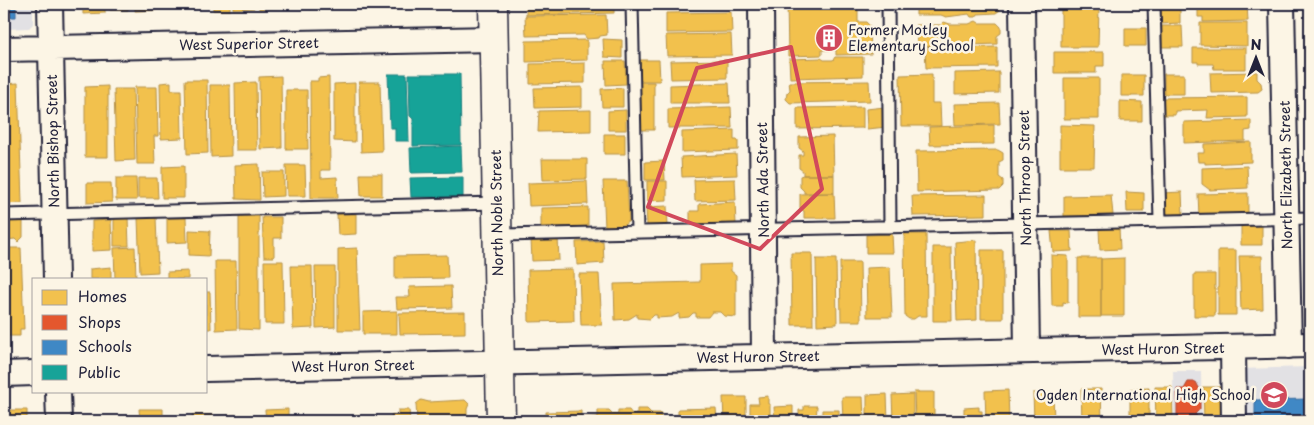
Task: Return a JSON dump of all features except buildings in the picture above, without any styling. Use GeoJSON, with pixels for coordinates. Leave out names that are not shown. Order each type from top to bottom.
{"type":"FeatureCollection","features":[{"type":"Feature","properties":{"kind":"street","name":"North Bishop Street"},"geometry":{"type":"LineString","coordinates":[[50,4],[56,278]]}},
{"type":"Feature","properties":{"kind":"street","name":"North Noble Street"},"geometry":{"type":"LineString","coordinates":[[493,4],[501,421]]}},
{"type":"Feature","properties":{"kind":"street","name":"North Ada Street"},"geometry":{"type":"LineString","coordinates":[[761,4],[764,357]]}},
{"type":"Feature","properties":{"kind":"street","name":"North Throop Street"},"geometry":{"type":"LineString","coordinates":[[1022,4],[1027,352]]}},
{"type":"Feature","properties":{"kind":"street","name":"North Elizabeth Street"},"geometry":{"type":"LineString","coordinates":[[1282,4],[1286,218],[1300,345]]}},
{"type":"Feature","properties":{"kind":"street","name":"West Superior Street"},"geometry":{"type":"LineString","coordinates":[[4,50],[494,39]]}},
{"type":"Feature","properties":{"kind":"street","name":"West Huron Street"},"geometry":{"type":"LineString","coordinates":[[208,369],[1300,345]]}},
{"type":"Feature","properties":{"kind":"street"},"geometry":{"type":"LineString","coordinates":[[1233,347],[1234,421]]}},
{"type":"Feature","properties":{"kind":"street"},"geometry":{"type":"LineString","coordinates":[[4,374],[32,373]]}},
{"type":"Feature","properties":{"kind":"street"},"geometry":{"type":"LineString","coordinates":[[58,392],[59,421]]}},
{"type":"Feature","properties":{"kind":"lane"},"geometry":{"type":"LineString","coordinates":[[632,4],[637,232]]}},
{"type":"Feature","properties":{"kind":"lane"},"geometry":{"type":"LineString","coordinates":[[888,4],[890,227]]}},
{"type":"Feature","properties":{"kind":"lane"},"geometry":{"type":"LineString","coordinates":[[1154,4],[1160,221]]}},
{"type":"Feature","properties":{"kind":"lane"},"geometry":{"type":"LineString","coordinates":[[4,215],[497,203]]}},
{"type":"Feature","properties":{"kind":"lane"},"geometry":{"type":"LineString","coordinates":[[497,235],[1310,218]]}},
{"type":"Feature","properties":{"kind":"highlighted area"},"geometry":{"type":"Polygon","coordinates":[[[791,47],[822,189],[760,249],[648,207],[697,68],[791,47]]]}},
{"type":"Feature","properties":{"kind":"shaded area"},"geometry":{"type":"Polygon","coordinates":[[[4,4],[33,4],[33,24],[29,28],[4,29],[4,4]]]}},
{"type":"Feature","properties":{"kind":"shaded area","name":"Ogden International High School"},"geometry":{"type":"Polygon","coordinates":[[[1310,367],[1310,421],[1238,421],[1237,369],[1310,367]]]}},
{"type":"Feature","properties":{"kind":"shaded area"},"geometry":{"type":"Polygon","coordinates":[[[1173,371],[1201,371],[1202,421],[1174,421],[1173,371]]]}},
{"type":"Feature","properties":{"kind":"place","name":"Former Motley Elementary School"},"geometry":{"type":"Point","coordinates":[829,38]}},
{"type":"Feature","properties":{"kind":"place","name":"Ogden International High School"},"geometry":{"type":"Point","coordinates":[1274,395]}}]}
